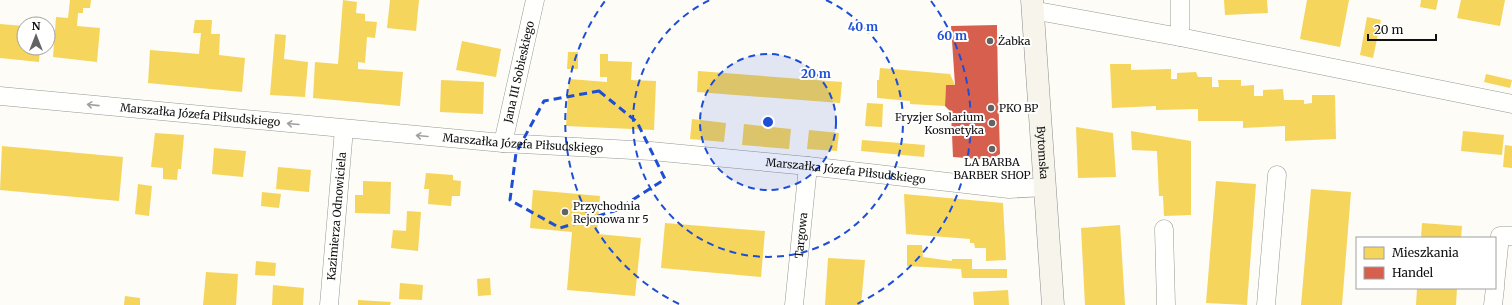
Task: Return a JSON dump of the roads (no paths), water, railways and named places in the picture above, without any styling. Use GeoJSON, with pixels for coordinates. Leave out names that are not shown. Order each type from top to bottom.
{"type":"FeatureCollection","features":[{"type":"Feature","properties":{"kind":"street","name":"Jana III Sobieskiego"},"geometry":{"type":"LineString","coordinates":[[503,143],[535,0]]}},
{"type":"Feature","properties":{"kind":"street"},"geometry":{"type":"LineString","coordinates":[[1180,0],[1180,37]]}},
{"type":"Feature","properties":{"kind":"street"},"geometry":{"type":"LineString","coordinates":[[1032,5],[1180,37],[1512,104]]}},
{"type":"Feature","properties":{"kind":"street","name":"Bytomska"},"geometry":{"type":"LineString","coordinates":[[1032,5],[1053,305]]}},
{"type":"Feature","properties":{"kind":"street","name":"Marszałka Józefa Piłsudskiego"},"geometry":{"type":"LineString","coordinates":[[0,96],[503,143],[651,151],[808,166],[1009,189],[1045,187]]}},
{"type":"Feature","properties":{"kind":"street","name":"Kazimierza Odnowiciela"},"geometry":{"type":"LineString","coordinates":[[329,305],[344,128]]}},
{"type":"Feature","properties":{"kind":"street","name":"Targowa"},"geometry":{"type":"LineString","coordinates":[[794,305],[808,166]]}},
{"type":"Feature","properties":{"kind":"street"},"geometry":{"type":"LineString","coordinates":[[1266,305],[1277,176]]}},
{"type":"Feature","properties":{"kind":"street"},"geometry":{"type":"LineString","coordinates":[[1164,229],[1166,305]]}},
{"type":"Feature","properties":{"kind":"street"},"geometry":{"type":"LineString","coordinates":[[1496,277],[1500,236],[1512,236]]}},
{"type":"Feature","properties":{"kind":"street"},"geometry":{"type":"LineString","coordinates":[[1493,305],[1495,289]]}},
{"type":"Feature","properties":{"kind":"place","name":"Żabka"},"geometry":{"type":"Point","coordinates":[990,41]}},
{"type":"Feature","properties":{"kind":"place","name":"PKO BP"},"geometry":{"type":"Point","coordinates":[991,108]}},
{"type":"Feature","properties":{"kind":"place","name":"Fryzjer Solarium Kosmetyka"},"geometry":{"type":"Point","coordinates":[992,123]}},
{"type":"Feature","properties":{"kind":"place","name":"LA BARBA BARBER SHOP"},"geometry":{"type":"Point","coordinates":[992,149]}},
{"type":"Feature","properties":{"kind":"place","name":"Przychodnia Rejonowa nr 5"},"geometry":{"type":"Point","coordinates":[565,212]}}]}
